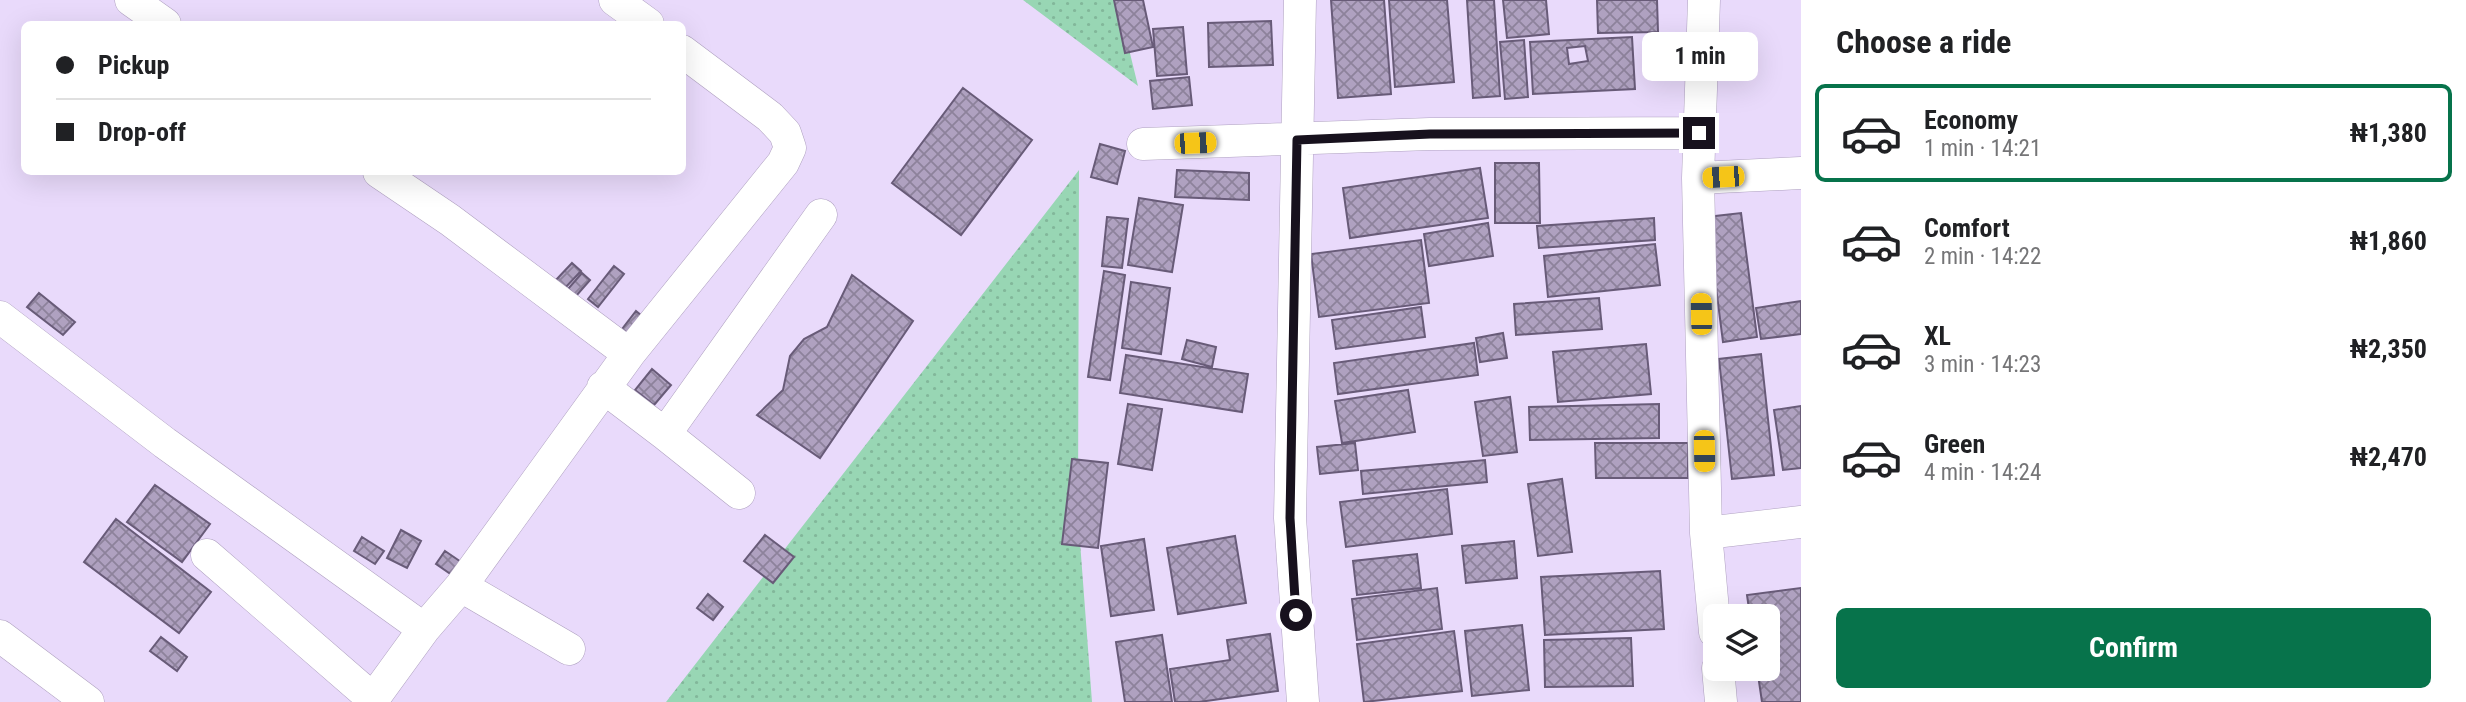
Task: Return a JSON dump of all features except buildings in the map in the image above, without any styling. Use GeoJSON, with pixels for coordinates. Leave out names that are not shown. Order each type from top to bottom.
{"type":"FeatureCollection","features":[{"type":"Feature","properties":{"kind":"street"},"geometry":{"type":"LineString","coordinates":[[131,0],[161,21]]}},
{"type":"Feature","properties":{"kind":"street"},"geometry":{"type":"LineString","coordinates":[[615,0],[644,21]]}},
{"type":"Feature","properties":{"kind":"street"},"geometry":{"type":"LineString","coordinates":[[1300,0],[1290,518],[1303,702]]}},
{"type":"Feature","properties":{"kind":"street"},"geometry":{"type":"LineString","coordinates":[[1704,0],[1698,178],[1706,533],[1712,604]]}},
{"type":"Feature","properties":{"kind":"street"},"geometry":{"type":"LineString","coordinates":[[206,555],[372,701],[424,629],[461,586],[628,354],[783,163],[790,148],[785,133],[770,117],[686,54]]}},
{"type":"Feature","properties":{"kind":"street"},"geometry":{"type":"LineString","coordinates":[[1143,144],[1430,134],[1699,133]]}},
{"type":"Feature","properties":{"kind":"street"},"geometry":{"type":"LineString","coordinates":[[1698,178],[1801,173]]}},
{"type":"Feature","properties":{"kind":"street"},"geometry":{"type":"LineString","coordinates":[[383,175],[450,220],[628,354]]}},
{"type":"Feature","properties":{"kind":"street"},"geometry":{"type":"LineString","coordinates":[[665,434],[821,215]]}},
{"type":"Feature","properties":{"kind":"street"},"geometry":{"type":"LineString","coordinates":[[0,317],[165,443],[424,629]]}},
{"type":"Feature","properties":{"kind":"street"},"geometry":{"type":"LineString","coordinates":[[603,387],[738,493]]}},
{"type":"Feature","properties":{"kind":"street"},"geometry":{"type":"LineString","coordinates":[[1706,533],[1801,522]]}},
{"type":"Feature","properties":{"kind":"street"},"geometry":{"type":"LineString","coordinates":[[461,586],[569,649]]}},
{"type":"Feature","properties":{"kind":"street"},"geometry":{"type":"LineString","coordinates":[[0,636],[88,702]]}},
{"type":"Feature","properties":{"kind":"street"},"geometry":{"type":"LineString","coordinates":[[1719,681],[1721,702]]}},
{"type":"Feature","properties":{"kind":"green space"},"geometry":{"type":"Polygon","coordinates":[[[1023,0],[1117,0],[1138,86],[1023,0]]]}},
{"type":"Feature","properties":{"kind":"green space"},"geometry":{"type":"Polygon","coordinates":[[[1079,170],[1078,515],[1092,702],[666,702],[1079,170]]]}},
{"type":"Feature","properties":{"kind":"route"},"geometry":{"type":"LineString","coordinates":[[1296,615],[1290,518],[1297,140],[1430,134],[1699,133]]}}]}
